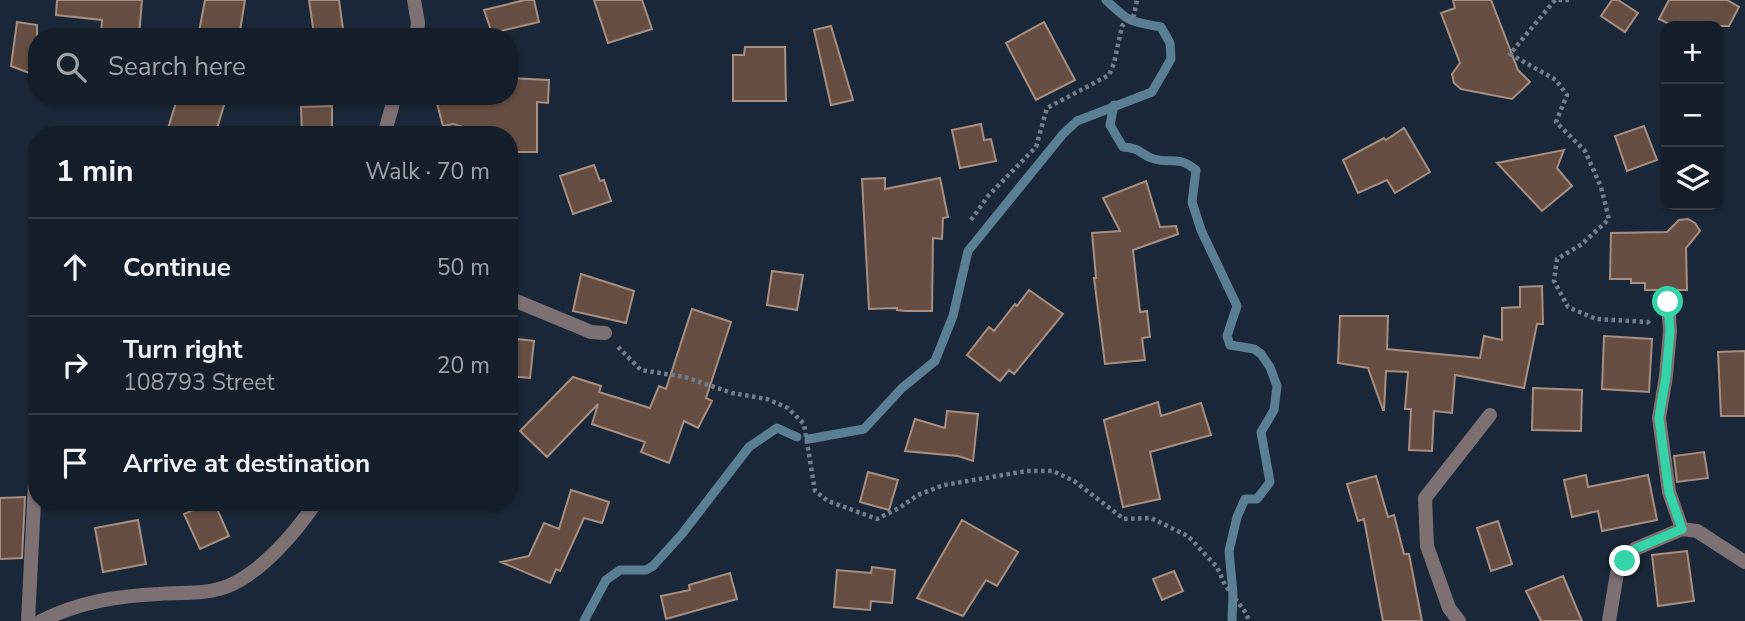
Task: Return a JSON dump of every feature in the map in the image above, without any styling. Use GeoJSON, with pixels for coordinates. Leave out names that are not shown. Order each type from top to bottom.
{"type":"FeatureCollection","features":[{"type":"Feature","properties":{"kind":"street"},"geometry":{"type":"LineString","coordinates":[[414,0],[417,28]]}},
{"type":"Feature","properties":{"kind":"street"},"geometry":{"type":"LineString","coordinates":[[387,126],[392,105]]}},
{"type":"Feature","properties":{"kind":"street"},"geometry":{"type":"LineString","coordinates":[[518,302],[590,332],[605,333]]}},
{"type":"Feature","properties":{"kind":"street"},"geometry":{"type":"LineString","coordinates":[[1668,302],[1669,351],[1659,418],[1669,492],[1682,529]]}},
{"type":"Feature","properties":{"kind":"street"},"geometry":{"type":"LineString","coordinates":[[1459,621],[1449,608],[1427,546],[1425,498],[1490,415]]}},
{"type":"Feature","properties":{"kind":"street"},"geometry":{"type":"LineString","coordinates":[[28,621],[34,511]]}},
{"type":"Feature","properties":{"kind":"street"},"geometry":{"type":"LineString","coordinates":[[40,621],[67,608],[96,601],[123,596],[202,592],[228,586],[250,573],[282,544],[301,525],[310,511]]}},
{"type":"Feature","properties":{"kind":"street"},"geometry":{"type":"LineString","coordinates":[[1609,621],[1617,573],[1635,549],[1682,529],[1697,531],[1745,562]]}},
{"type":"Feature","properties":{"kind":"path"},"geometry":{"type":"LineString","coordinates":[[971,219],[988,196],[1036,147],[1047,108],[1109,75],[1122,26],[1134,15],[1137,0]]}},
{"type":"Feature","properties":{"kind":"path"},"geometry":{"type":"LineString","coordinates":[[1569,0],[1555,1],[1510,54],[1556,80],[1567,95],[1556,122],[1585,151],[1601,187],[1609,219],[1558,260],[1554,281],[1568,307],[1596,318],[1648,322],[1669,351]]}},
{"type":"Feature","properties":{"kind":"path"},"geometry":{"type":"LineString","coordinates":[[605,333],[641,370],[685,377],[732,393],[767,399],[788,408],[804,424],[815,491],[828,501],[877,519],[918,495],[944,485],[1027,471],[1053,471],[1074,481],[1124,519],[1151,518],[1188,536],[1217,567],[1225,585],[1249,621]]}},
{"type":"Feature","properties":{"kind":"building"},"geometry":{"type":"Polygon","coordinates":[[[57,0],[142,0],[140,28],[101,28],[102,20],[56,15],[57,0]]]}},
{"type":"Feature","properties":{"kind":"building"},"geometry":{"type":"Polygon","coordinates":[[[205,0],[245,0],[240,28],[200,28],[205,0]]]}},
{"type":"Feature","properties":{"kind":"building"},"geometry":{"type":"Polygon","coordinates":[[[309,0],[339,0],[343,28],[313,28],[309,0]]]}},
{"type":"Feature","properties":{"kind":"building"},"geometry":{"type":"Polygon","coordinates":[[[534,0],[539,22],[513,28],[490,28],[484,10],[534,0]]]}},
{"type":"Feature","properties":{"kind":"building"},"geometry":{"type":"Polygon","coordinates":[[[594,0],[642,0],[652,29],[608,43],[594,0]]]}},
{"type":"Feature","properties":{"kind":"building"},"geometry":{"type":"Polygon","coordinates":[[[1453,0],[1491,0],[1518,70],[1530,82],[1512,99],[1461,89],[1454,83],[1452,74],[1460,63],[1441,13],[1455,8],[1453,0]]]}},
{"type":"Feature","properties":{"kind":"building"},"geometry":{"type":"Polygon","coordinates":[[[1612,0],[1618,0],[1638,13],[1625,32],[1601,16],[1612,0]]]}},
{"type":"Feature","properties":{"kind":"building"},"geometry":{"type":"Polygon","coordinates":[[[1669,0],[1727,0],[1739,7],[1729,26],[1724,26],[1724,21],[1659,19],[1669,0]]]}},
{"type":"Feature","properties":{"kind":"building"},"geometry":{"type":"Polygon","coordinates":[[[17,22],[37,25],[37,28],[28,28],[28,73],[11,66],[17,22]]]}},
{"type":"Feature","properties":{"kind":"building"},"geometry":{"type":"Polygon","coordinates":[[[1044,22],[1075,80],[1036,100],[1006,43],[1044,22]]]}},
{"type":"Feature","properties":{"kind":"building"},"geometry":{"type":"Polygon","coordinates":[[[831,26],[853,100],[831,105],[814,30],[831,26]]]}},
{"type":"Feature","properties":{"kind":"building"},"geometry":{"type":"Polygon","coordinates":[[[745,47],[785,47],[786,101],[733,101],[733,55],[744,55],[745,47]]]}},
{"type":"Feature","properties":{"kind":"building"},"geometry":{"type":"Polygon","coordinates":[[[518,78],[549,80],[548,103],[537,102],[537,152],[518,152],[518,126],[443,126],[437,105],[518,105],[518,78]]]}},
{"type":"Feature","properties":{"kind":"building"},"geometry":{"type":"Polygon","coordinates":[[[175,105],[224,105],[218,126],[169,126],[175,105]]]}},
{"type":"Feature","properties":{"kind":"building"},"geometry":{"type":"Polygon","coordinates":[[[332,106],[332,126],[302,126],[301,107],[332,106]]]}},
{"type":"Feature","properties":{"kind":"building"},"geometry":{"type":"Polygon","coordinates":[[[981,124],[984,140],[991,139],[996,161],[960,168],[952,130],[981,124]]]}},
{"type":"Feature","properties":{"kind":"building"},"geometry":{"type":"Polygon","coordinates":[[[1644,126],[1657,160],[1627,171],[1615,136],[1644,126]]]}},
{"type":"Feature","properties":{"kind":"building"},"geometry":{"type":"Polygon","coordinates":[[[1404,128],[1430,172],[1395,193],[1387,180],[1358,193],[1343,160],[1384,138],[1386,140],[1404,128]]]}},
{"type":"Feature","properties":{"kind":"building"},"geometry":{"type":"Polygon","coordinates":[[[1564,150],[1557,168],[1572,186],[1542,211],[1497,163],[1564,150]]]}},
{"type":"Feature","properties":{"kind":"building"},"geometry":{"type":"Polygon","coordinates":[[[594,165],[600,181],[604,180],[611,201],[573,214],[560,176],[594,165]]]}},
{"type":"Feature","properties":{"kind":"building"},"geometry":{"type":"Polygon","coordinates":[[[885,178],[885,189],[940,178],[948,217],[943,218],[942,239],[933,238],[932,311],[869,309],[862,179],[885,178]]]}},
{"type":"Feature","properties":{"kind":"building"},"geometry":{"type":"Polygon","coordinates":[[[1146,181],[1160,227],[1176,226],[1178,234],[1133,250],[1140,312],[1147,311],[1150,337],[1142,338],[1145,360],[1105,364],[1094,278],[1092,233],[1120,231],[1103,198],[1146,181]]]}},
{"type":"Feature","properties":{"kind":"building"},"geometry":{"type":"Polygon","coordinates":[[[1688,219],[1695,223],[1700,231],[1686,248],[1687,290],[1645,290],[1645,283],[1631,283],[1631,279],[1610,279],[1611,233],[1667,232],[1679,220],[1688,219]]]}},
{"type":"Feature","properties":{"kind":"building"},"geometry":{"type":"Polygon","coordinates":[[[772,271],[803,275],[797,310],[767,305],[772,271]]]}},
{"type":"Feature","properties":{"kind":"building"},"geometry":{"type":"Polygon","coordinates":[[[581,274],[634,291],[626,323],[573,311],[581,274]]]}},
{"type":"Feature","properties":{"kind":"building"},"geometry":{"type":"Polygon","coordinates":[[[1542,286],[1543,324],[1537,324],[1524,388],[1455,375],[1452,413],[1434,411],[1432,451],[1409,450],[1411,409],[1405,409],[1408,372],[1386,371],[1383,410],[1368,368],[1338,363],[1340,316],[1388,316],[1387,349],[1480,358],[1484,336],[1502,340],[1502,308],[1520,307],[1520,287],[1542,286]]]}},
{"type":"Feature","properties":{"kind":"building"},"geometry":{"type":"Polygon","coordinates":[[[1029,290],[1063,314],[1014,374],[1009,370],[1000,381],[967,355],[989,327],[994,331],[1029,290]]]}},
{"type":"Feature","properties":{"kind":"building"},"geometry":{"type":"Polygon","coordinates":[[[692,309],[731,322],[706,398],[712,401],[698,428],[684,421],[669,463],[641,452],[645,442],[592,424],[598,404],[547,457],[520,431],[573,377],[601,386],[599,392],[650,408],[659,386],[666,389],[692,309]]]}},
{"type":"Feature","properties":{"kind":"building"},"geometry":{"type":"Polygon","coordinates":[[[1604,336],[1652,339],[1649,392],[1602,389],[1604,336]]]}},
{"type":"Feature","properties":{"kind":"building"},"geometry":{"type":"Polygon","coordinates":[[[518,339],[534,341],[530,378],[518,377],[518,339]]]}},
{"type":"Feature","properties":{"kind":"building"},"geometry":{"type":"Polygon","coordinates":[[[1745,351],[1745,416],[1721,416],[1718,352],[1745,351]]]}},
{"type":"Feature","properties":{"kind":"building"},"geometry":{"type":"Polygon","coordinates":[[[1533,388],[1582,390],[1581,431],[1532,430],[1533,388]]]}},
{"type":"Feature","properties":{"kind":"building"},"geometry":{"type":"Polygon","coordinates":[[[1158,402],[1161,416],[1201,403],[1211,435],[1150,452],[1160,499],[1123,507],[1104,420],[1158,402]]]}},
{"type":"Feature","properties":{"kind":"building"},"geometry":{"type":"Polygon","coordinates":[[[947,411],[978,414],[973,461],[958,456],[905,451],[915,419],[945,428],[947,411]]]}},
{"type":"Feature","properties":{"kind":"building"},"geometry":{"type":"Polygon","coordinates":[[[1704,452],[1708,478],[1677,482],[1674,456],[1704,452]]]}},
{"type":"Feature","properties":{"kind":"building"},"geometry":{"type":"Polygon","coordinates":[[[868,472],[898,480],[889,510],[860,502],[868,472]]]}},
{"type":"Feature","properties":{"kind":"building"},"geometry":{"type":"Polygon","coordinates":[[[1586,475],[1588,487],[1648,475],[1657,520],[1602,531],[1598,511],[1572,517],[1564,480],[1586,475]]]}},
{"type":"Feature","properties":{"kind":"building"},"geometry":{"type":"Polygon","coordinates":[[[1376,476],[1388,517],[1394,515],[1404,554],[1409,554],[1422,621],[1383,621],[1364,519],[1358,521],[1347,484],[1376,476]]]}},
{"type":"Feature","properties":{"kind":"building"},"geometry":{"type":"Polygon","coordinates":[[[571,490],[609,502],[602,523],[584,518],[560,571],[556,569],[550,583],[501,562],[529,556],[544,523],[559,529],[571,490]]]}},
{"type":"Feature","properties":{"kind":"building"},"geometry":{"type":"Polygon","coordinates":[[[25,497],[22,558],[0,559],[0,498],[25,497]]]}},
{"type":"Feature","properties":{"kind":"building"},"geometry":{"type":"Polygon","coordinates":[[[191,511],[218,511],[229,536],[200,549],[184,514],[191,511]]]}},
{"type":"Feature","properties":{"kind":"building"},"geometry":{"type":"Polygon","coordinates":[[[138,520],[146,564],[103,572],[95,528],[138,520]]]}},
{"type":"Feature","properties":{"kind":"building"},"geometry":{"type":"Polygon","coordinates":[[[962,520],[1018,552],[997,586],[986,580],[963,616],[917,598],[962,520]]]}},
{"type":"Feature","properties":{"kind":"building"},"geometry":{"type":"Polygon","coordinates":[[[1498,521],[1512,564],[1491,571],[1477,528],[1498,521]]]}},
{"type":"Feature","properties":{"kind":"building"},"geometry":{"type":"Polygon","coordinates":[[[1687,551],[1694,601],[1658,606],[1652,555],[1687,551]]]}},
{"type":"Feature","properties":{"kind":"building"},"geometry":{"type":"Polygon","coordinates":[[[872,567],[895,570],[892,603],[871,601],[870,610],[834,607],[837,570],[871,573],[872,567]]]}},
{"type":"Feature","properties":{"kind":"building"},"geometry":{"type":"Polygon","coordinates":[[[1174,571],[1183,591],[1162,600],[1153,579],[1174,571]]]}},
{"type":"Feature","properties":{"kind":"building"},"geometry":{"type":"Polygon","coordinates":[[[730,573],[737,599],[666,619],[661,596],[690,590],[689,585],[730,573]]]}},
{"type":"Feature","properties":{"kind":"building"},"geometry":{"type":"Polygon","coordinates":[[[1563,576],[1582,621],[1541,621],[1526,591],[1563,576]]]}},
{"type":"Feature","properties":{"kind":"waterway"},"geometry":{"type":"LineString","coordinates":[[809,439],[864,429],[902,388],[935,361],[953,316],[968,251],[1063,134],[1077,121],[1152,92],[1171,59],[1170,43],[1161,27],[1130,20],[1106,0]]}},
{"type":"Feature","properties":{"kind":"waterway"},"geometry":{"type":"LineString","coordinates":[[1114,105],[1110,125],[1123,147],[1134,149],[1154,159],[1179,161],[1196,170],[1192,202],[1201,230],[1237,306],[1227,336],[1230,345],[1254,349],[1261,354],[1270,367],[1277,386],[1274,410],[1261,432],[1270,482],[1257,499],[1245,499],[1237,517],[1229,551],[1233,594],[1232,621]]}},
{"type":"Feature","properties":{"kind":"waterway"},"geometry":{"type":"LineString","coordinates":[[584,621],[606,580],[620,570],[646,570],[653,566],[682,534],[749,447],[777,428],[797,437]]}},
{"type":"Feature","properties":{"kind":"route"},"geometry":{"type":"LineString","coordinates":[[1625,561],[1635,549],[1682,529],[1669,492],[1659,418],[1670,331],[1668,302]]}}]}
